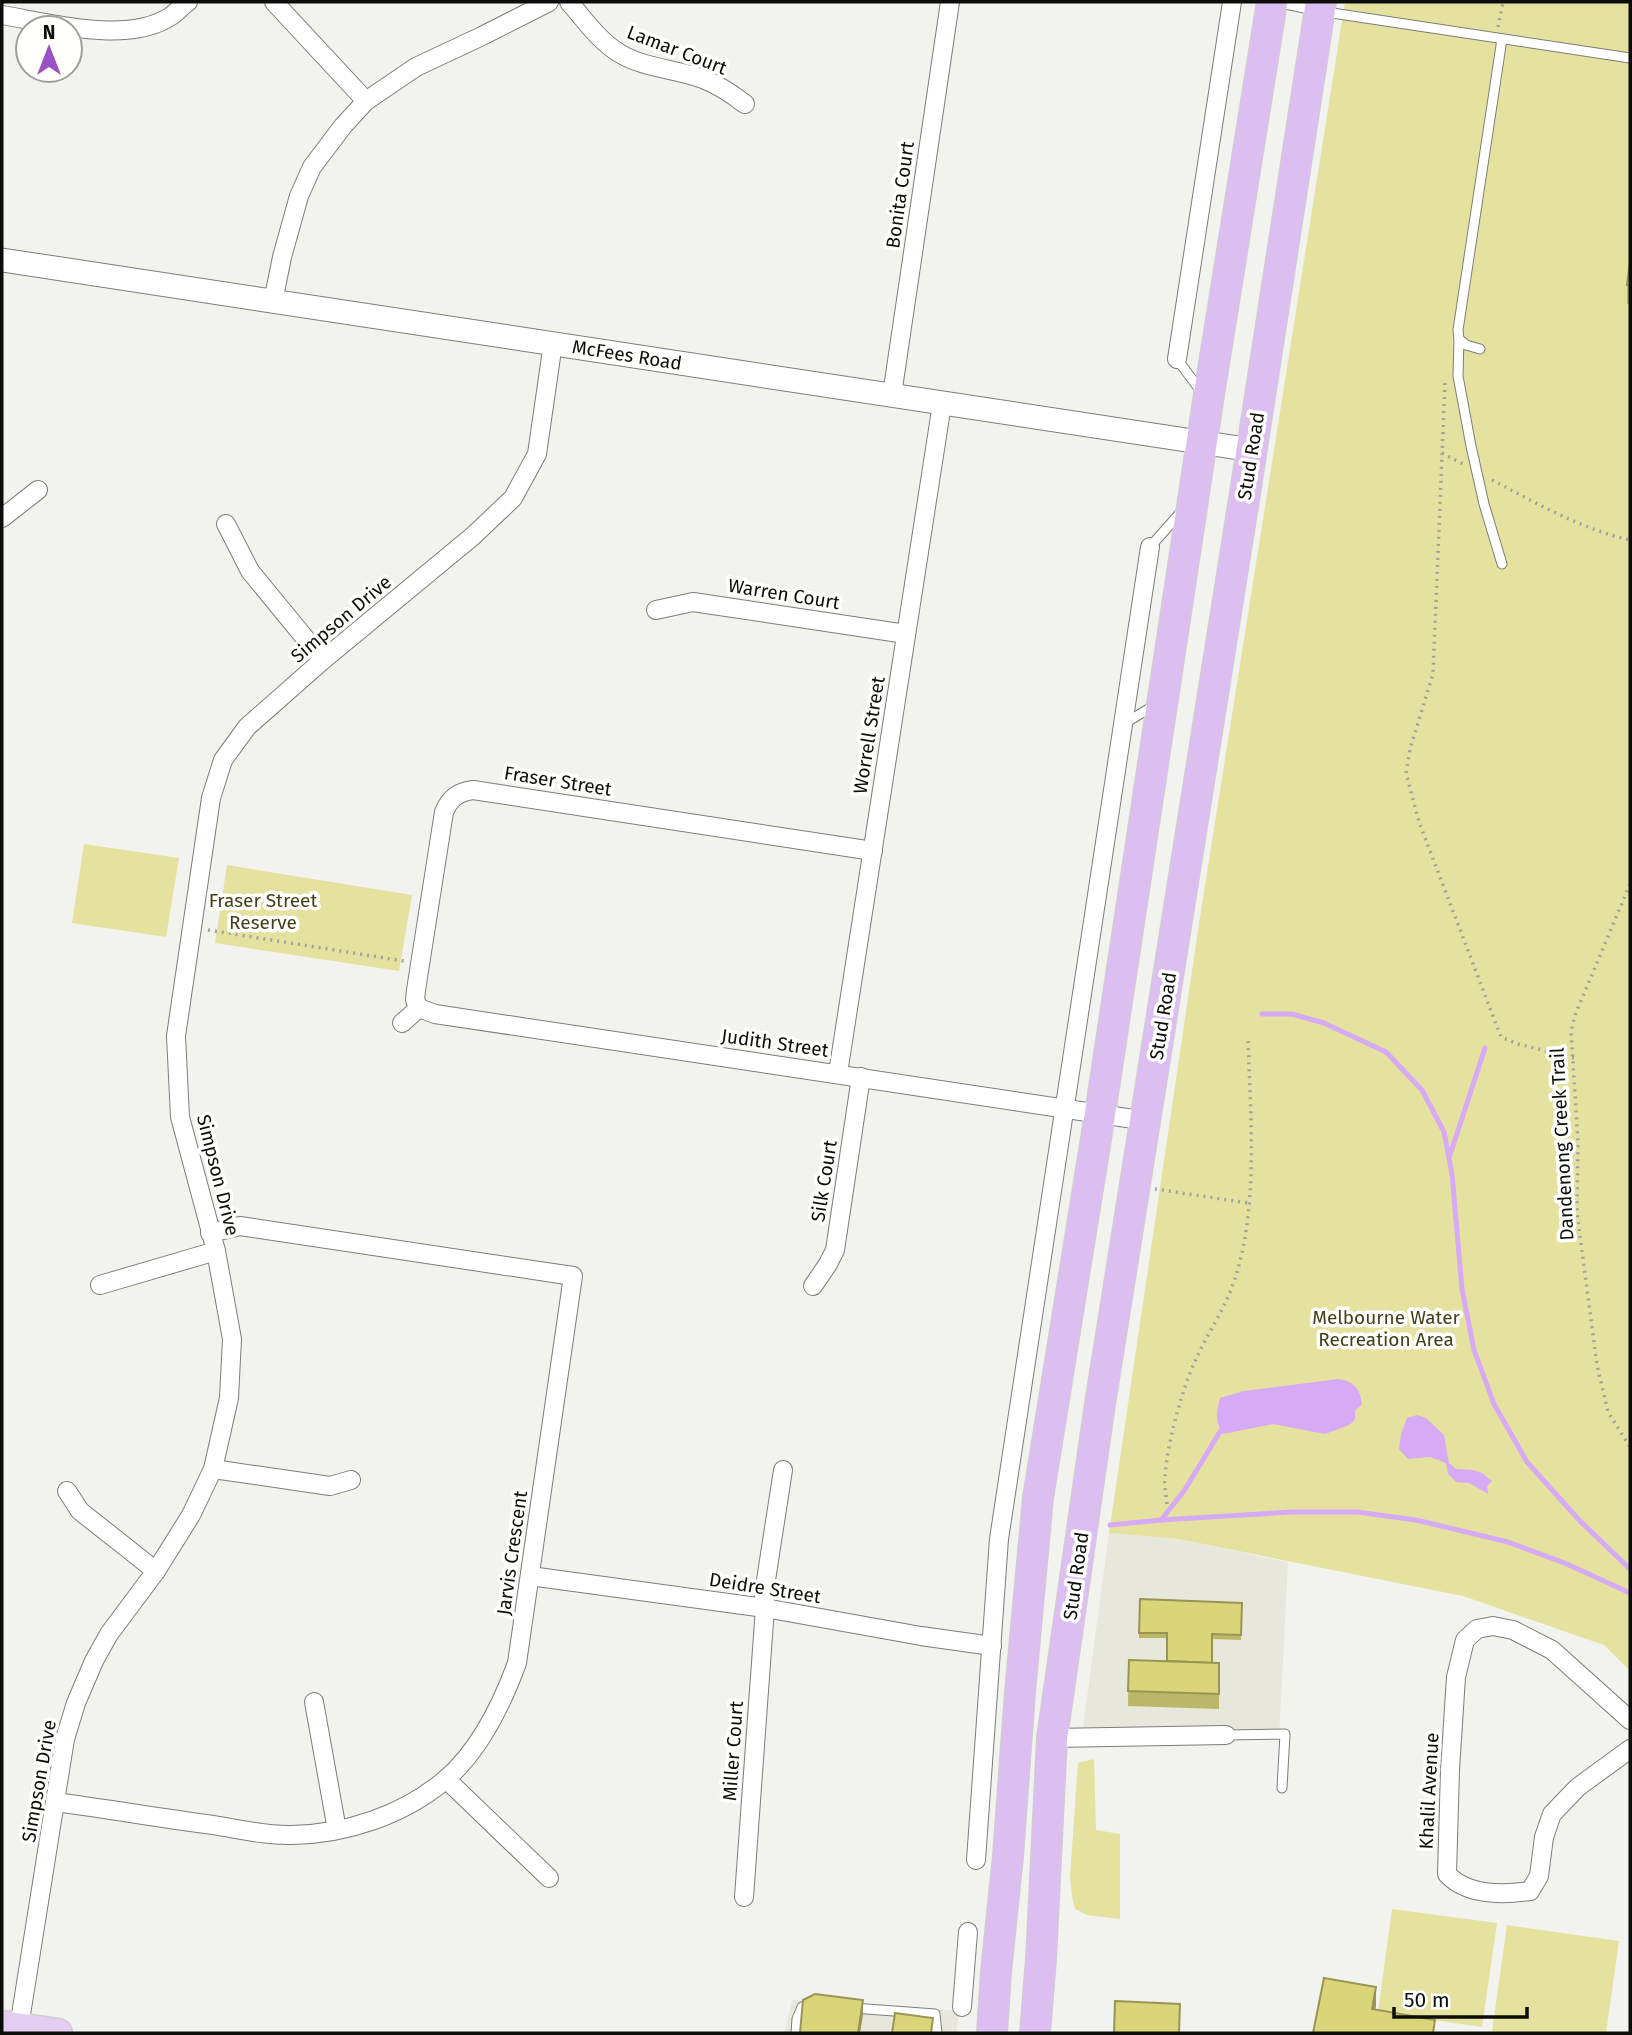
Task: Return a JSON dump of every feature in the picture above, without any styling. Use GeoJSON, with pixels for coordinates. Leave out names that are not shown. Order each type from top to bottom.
{"type":"FeatureCollection","features":[{"type":"Feature","properties":{"kind":"highway"},"geometry":{"type":"LineString","coordinates":[[992,2033],[1038,1498],[1100,1114],[1208,401],[1273,2]]}},
{"type":"Feature","properties":{"kind":"highway","name":"Stud Road"},"geometry":{"type":"LineString","coordinates":[[1035,2033],[1052,1738],[1100,1404],[1320,6]]}},
{"type":"Feature","properties":{"kind":"main road"},"geometry":{"type":"LineString","coordinates":[[10,2026],[58,2033]]}},
{"type":"Feature","properties":{"kind":"street"},"geometry":{"type":"LineString","coordinates":[[2,15],[94,30],[129,31],[171,16],[188,2]]}},
{"type":"Feature","properties":{"kind":"street"},"geometry":{"type":"LineString","coordinates":[[274,2],[366,101]]}},
{"type":"Feature","properties":{"kind":"street"},"geometry":{"type":"LineString","coordinates":[[273,302],[290,225],[312,167],[366,101],[416,66],[549,2]]}},
{"type":"Feature","properties":{"kind":"street","name":"Lamar Court"},"geometry":{"type":"LineString","coordinates":[[569,2],[601,39],[619,54],[719,86],[745,104]]}},
{"type":"Feature","properties":{"kind":"street","name":"Bonita Court"},"geometry":{"type":"LineString","coordinates":[[892,395],[950,2]]}},
{"type":"Feature","properties":{"kind":"street"},"geometry":{"type":"LineString","coordinates":[[1177,359],[1232,2]]}},
{"type":"Feature","properties":{"kind":"street","name":"McFees Road"},"geometry":{"type":"LineString","coordinates":[[2,260],[1252,450]]}},
{"type":"Feature","properties":{"kind":"street","name":"Simpson Drive"},"geometry":{"type":"LineString","coordinates":[[10,2026],[65,1739],[76,1703],[109,1634],[156,1571],[191,1515],[213,1469],[229,1398],[232,1339],[213,1242],[180,1117],[176,1037],[211,798],[223,760],[247,727],[323,660],[473,536],[513,498],[537,454],[553,343]]}},
{"type":"Feature","properties":{"kind":"street","name":"Worrell Street"},"geometry":{"type":"LineString","coordinates":[[838,1073],[942,404]]}},
{"type":"Feature","properties":{"kind":"street"},"geometry":{"type":"LineString","coordinates":[[2,518],[38,490]]}},
{"type":"Feature","properties":{"kind":"street"},"geometry":{"type":"LineString","coordinates":[[226,524],[250,571],[323,660]]}},
{"type":"Feature","properties":{"kind":"street"},"geometry":{"type":"LineString","coordinates":[[976,1860],[999,1539],[1150,547]]}},
{"type":"Feature","properties":{"kind":"street","name":"Warren Court"},"geometry":{"type":"LineString","coordinates":[[656,610],[693,602],[906,634]]}},
{"type":"Feature","properties":{"kind":"street","name":"Fraser Street"},"geometry":{"type":"LineString","coordinates":[[419,1008],[415,1000],[444,812],[454,796],[463,791],[473,790],[873,851]]}},
{"type":"Feature","properties":{"kind":"street"},"geometry":{"type":"LineString","coordinates":[[402,1023],[419,1008]]}},
{"type":"Feature","properties":{"kind":"street","name":"Judith Street"},"geometry":{"type":"LineString","coordinates":[[419,1008],[435,1014],[1146,1121]]}},
{"type":"Feature","properties":{"kind":"street","name":"Silk Court"},"geometry":{"type":"LineString","coordinates":[[813,1286],[835,1250],[861,1077]]}},
{"type":"Feature","properties":{"kind":"street","name":"Jarvis Crescent"},"geometry":{"type":"LineString","coordinates":[[55,1802],[272,1834],[309,1834],[366,1823],[412,1802],[446,1779],[484,1731],[508,1687],[517,1662],[573,1276],[240,1226],[213,1242]]}},
{"type":"Feature","properties":{"kind":"street"},"geometry":{"type":"LineString","coordinates":[[100,1285],[213,1242]]}},
{"type":"Feature","properties":{"kind":"street"},"geometry":{"type":"LineString","coordinates":[[213,1469],[330,1486],[351,1480]]}},
{"type":"Feature","properties":{"kind":"street","name":"Miller Court"},"geometry":{"type":"LineString","coordinates":[[744,1897],[764,1592],[783,1470]]}},
{"type":"Feature","properties":{"kind":"street"},"geometry":{"type":"LineString","coordinates":[[67,1491],[80,1511],[156,1571]]}},
{"type":"Feature","properties":{"kind":"street","name":"Deidre Street"},"geometry":{"type":"LineString","coordinates":[[530,1576],[765,1608],[992,1646]]}},
{"type":"Feature","properties":{"kind":"street","name":"Khalil Avenue"},"geometry":{"type":"LineString","coordinates":[[1630,1720],[1552,1650],[1513,1630],[1493,1626],[1477,1629],[1465,1640],[1456,1677],[1447,1874],[1457,1885],[1484,1892],[1508,1894],[1530,1891],[1539,1876],[1544,1838],[1552,1814],[1578,1787],[1630,1749]]}},
{"type":"Feature","properties":{"kind":"street"},"geometry":{"type":"LineString","coordinates":[[314,1702],[337,1830]]}},
{"type":"Feature","properties":{"kind":"street"},"geometry":{"type":"LineString","coordinates":[[1052,1738],[1226,1735]]}},
{"type":"Feature","properties":{"kind":"street"},"geometry":{"type":"LineString","coordinates":[[446,1779],[549,1878]]}},
{"type":"Feature","properties":{"kind":"street"},"geometry":{"type":"LineString","coordinates":[[962,2007],[968,1932]]}},
{"type":"Feature","properties":{"kind":"street"},"geometry":{"type":"LineString","coordinates":[[965,1970],[996,1972]]}},
{"type":"Feature","properties":{"kind":"lane"},"geometry":{"type":"LineString","coordinates":[[1273,2],[1320,6],[1499,39],[1630,58]]}},
{"type":"Feature","properties":{"kind":"lane"},"geometry":{"type":"LineString","coordinates":[[1499,39],[1458,330],[1458,376],[1476,472],[1502,564]]}},
{"type":"Feature","properties":{"kind":"lane"},"geometry":{"type":"LineString","coordinates":[[1459,339],[1466,345],[1480,349]]}},
{"type":"Feature","properties":{"kind":"lane"},"geometry":{"type":"LineString","coordinates":[[1177,359],[1208,401]]}},
{"type":"Feature","properties":{"kind":"lane"},"geometry":{"type":"LineString","coordinates":[[1150,547],[1193,499]]}},
{"type":"Feature","properties":{"kind":"lane"},"geometry":{"type":"LineString","coordinates":[[1123,724],[1162,700]]}},
{"type":"Feature","properties":{"kind":"lane"},"geometry":{"type":"LineString","coordinates":[[1226,1735],[1284,1734],[1282,1788]]}},
{"type":"Feature","properties":{"kind":"lane"},"geometry":{"type":"LineString","coordinates":[[796,2033],[797,2019],[802,2007],[820,2006]]}},
{"type":"Feature","properties":{"kind":"lane"},"geometry":{"type":"LineString","coordinates":[[842,2008],[935,2014],[937,2033]]}},
{"type":"Feature","properties":{"kind":"path"},"geometry":{"type":"LineString","coordinates":[[1499,39],[1503,2]]}},
{"type":"Feature","properties":{"kind":"path"},"geometry":{"type":"LineString","coordinates":[[1445,377],[1433,674],[1410,749],[1406,773],[1419,822],[1501,1037],[1574,1058]]}},
{"type":"Feature","properties":{"kind":"path"},"geometry":{"type":"LineString","coordinates":[[1441,453],[1535,503],[1604,534],[1630,540]]}},
{"type":"Feature","properties":{"kind":"path","name":"Dandenong Creek Trail"},"geometry":{"type":"LineString","coordinates":[[1630,884],[1575,1015],[1571,1032],[1578,1141],[1577,1213],[1597,1365],[1608,1412],[1630,1447]]}},
{"type":"Feature","properties":{"kind":"path"},"geometry":{"type":"LineString","coordinates":[[192,927],[420,963]]}},
{"type":"Feature","properties":{"kind":"path"},"geometry":{"type":"LineString","coordinates":[[1167,1504],[1165,1478],[1178,1411],[1195,1359],[1232,1286],[1244,1242],[1251,1151],[1248,1037]]}},
{"type":"Feature","properties":{"kind":"path"},"geometry":{"type":"LineString","coordinates":[[1136,1186],[1248,1203]]}},
{"type":"Feature","properties":{"kind":"shaded area"},"geometry":{"type":"Polygon","coordinates":[[[1338,1379],[1355,1387],[1362,1404],[1355,1411],[1353,1422],[1325,1434],[1273,1424],[1223,1434],[1217,1421],[1220,1398],[1244,1391],[1338,1379]]]}},
{"type":"Feature","properties":{"kind":"shaded area"},"geometry":{"type":"Polygon","coordinates":[[[1417,1415],[1426,1418],[1444,1435],[1449,1463],[1456,1469],[1482,1473],[1492,1481],[1487,1486],[1488,1494],[1469,1483],[1456,1482],[1448,1474],[1446,1463],[1430,1457],[1408,1459],[1399,1449],[1407,1418],[1417,1415]]]}},
{"type":"Feature","properties":{"kind":"shaded area"},"geometry":{"type":"Polygon","coordinates":[[[1109,1533],[1178,1539],[1288,1562],[1279,1738],[1081,1742],[1109,1533]]]}},
{"type":"Feature","properties":{"kind":"shaded area"},"geometry":{"type":"Polygon","coordinates":[[[792,2000],[959,2011],[956,2033],[784,2033],[792,2000]]]}},
{"type":"Feature","properties":{"kind":"green space","name":"Melbourne Water Recreation Area"},"geometry":{"type":"Polygon","coordinates":[[[1345,2],[1630,2],[1630,1671],[1604,1645],[1463,1596],[1178,1539],[1109,1533],[1200,917],[1345,2]]]}},
{"type":"Feature","properties":{"kind":"green space","name":"Fraser Street Reserve"},"geometry":{"type":"Polygon","coordinates":[[[84,844],[179,858],[166,937],[72,923],[84,844]]]}},
{"type":"Feature","properties":{"kind":"green space","name":"Fraser Street Reserve"},"geometry":{"type":"Polygon","coordinates":[[[227,865],[412,895],[399,971],[215,943],[227,865]]]}},
{"type":"Feature","properties":{"kind":"green space"},"geometry":{"type":"Polygon","coordinates":[[[1094,1759],[1096,1830],[1120,1834],[1120,1919],[1087,1915],[1075,1909],[1072,1896],[1070,1877],[1078,1763],[1094,1759]]]}},
{"type":"Feature","properties":{"kind":"green space"},"geometry":{"type":"Polygon","coordinates":[[[1392,1909],[1497,1923],[1482,2027],[1378,2012],[1392,1909]]]}},
{"type":"Feature","properties":{"kind":"green space"},"geometry":{"type":"Polygon","coordinates":[[[1507,1925],[1619,1941],[1606,2033],[1492,2031],[1507,1925]]]}},
{"type":"Feature","properties":{"kind":"building"},"geometry":{"type":"Polygon","coordinates":[[[1630,262],[1630,285],[1627,285],[1630,262]]]}},
{"type":"Feature","properties":{"kind":"building"},"geometry":{"type":"Polygon","coordinates":[[[1140,1599],[1242,1603],[1241,1635],[1212,1634],[1212,1663],[1167,1661],[1167,1633],[1139,1633],[1140,1599]]]}},
{"type":"Feature","properties":{"kind":"building"},"geometry":{"type":"Polygon","coordinates":[[[1129,1660],[1219,1663],[1219,1694],[1128,1691],[1129,1660]]]}},
{"type":"Feature","properties":{"kind":"building"},"geometry":{"type":"Polygon","coordinates":[[[1324,1978],[1376,1987],[1372,2009],[1435,2020],[1433,2033],[1313,2033],[1324,1978]]]}},
{"type":"Feature","properties":{"kind":"building"},"geometry":{"type":"Polygon","coordinates":[[[815,1994],[863,2000],[858,2033],[800,2033],[803,2000],[815,1994]]]}},
{"type":"Feature","properties":{"kind":"building"},"geometry":{"type":"Polygon","coordinates":[[[1115,2001],[1180,2004],[1179,2033],[1114,2033],[1115,2001]]]}},
{"type":"Feature","properties":{"kind":"building"},"geometry":{"type":"Polygon","coordinates":[[[895,2013],[933,2018],[931,2033],[892,2033],[895,2013]]]}},
{"type":"Feature","properties":{"kind":"waterway"},"geometry":{"type":"LineString","coordinates":[[1262,1014],[1292,1014],[1324,1023],[1386,1052],[1422,1090],[1444,1132],[1452,1174],[1462,1289],[1474,1350],[1494,1404],[1527,1462],[1580,1521],[1630,1569]]}},
{"type":"Feature","properties":{"kind":"waterway"},"geometry":{"type":"LineString","coordinates":[[1450,1155],[1485,1048]]}},
{"type":"Feature","properties":{"kind":"waterway"},"geometry":{"type":"LineString","coordinates":[[1161,1520],[1184,1491],[1221,1430]]}},
{"type":"Feature","properties":{"kind":"waterway"},"geometry":{"type":"LineString","coordinates":[[1110,1525],[1292,1512],[1357,1512],[1416,1520],[1508,1542],[1567,1564],[1630,1593]]}}]}
